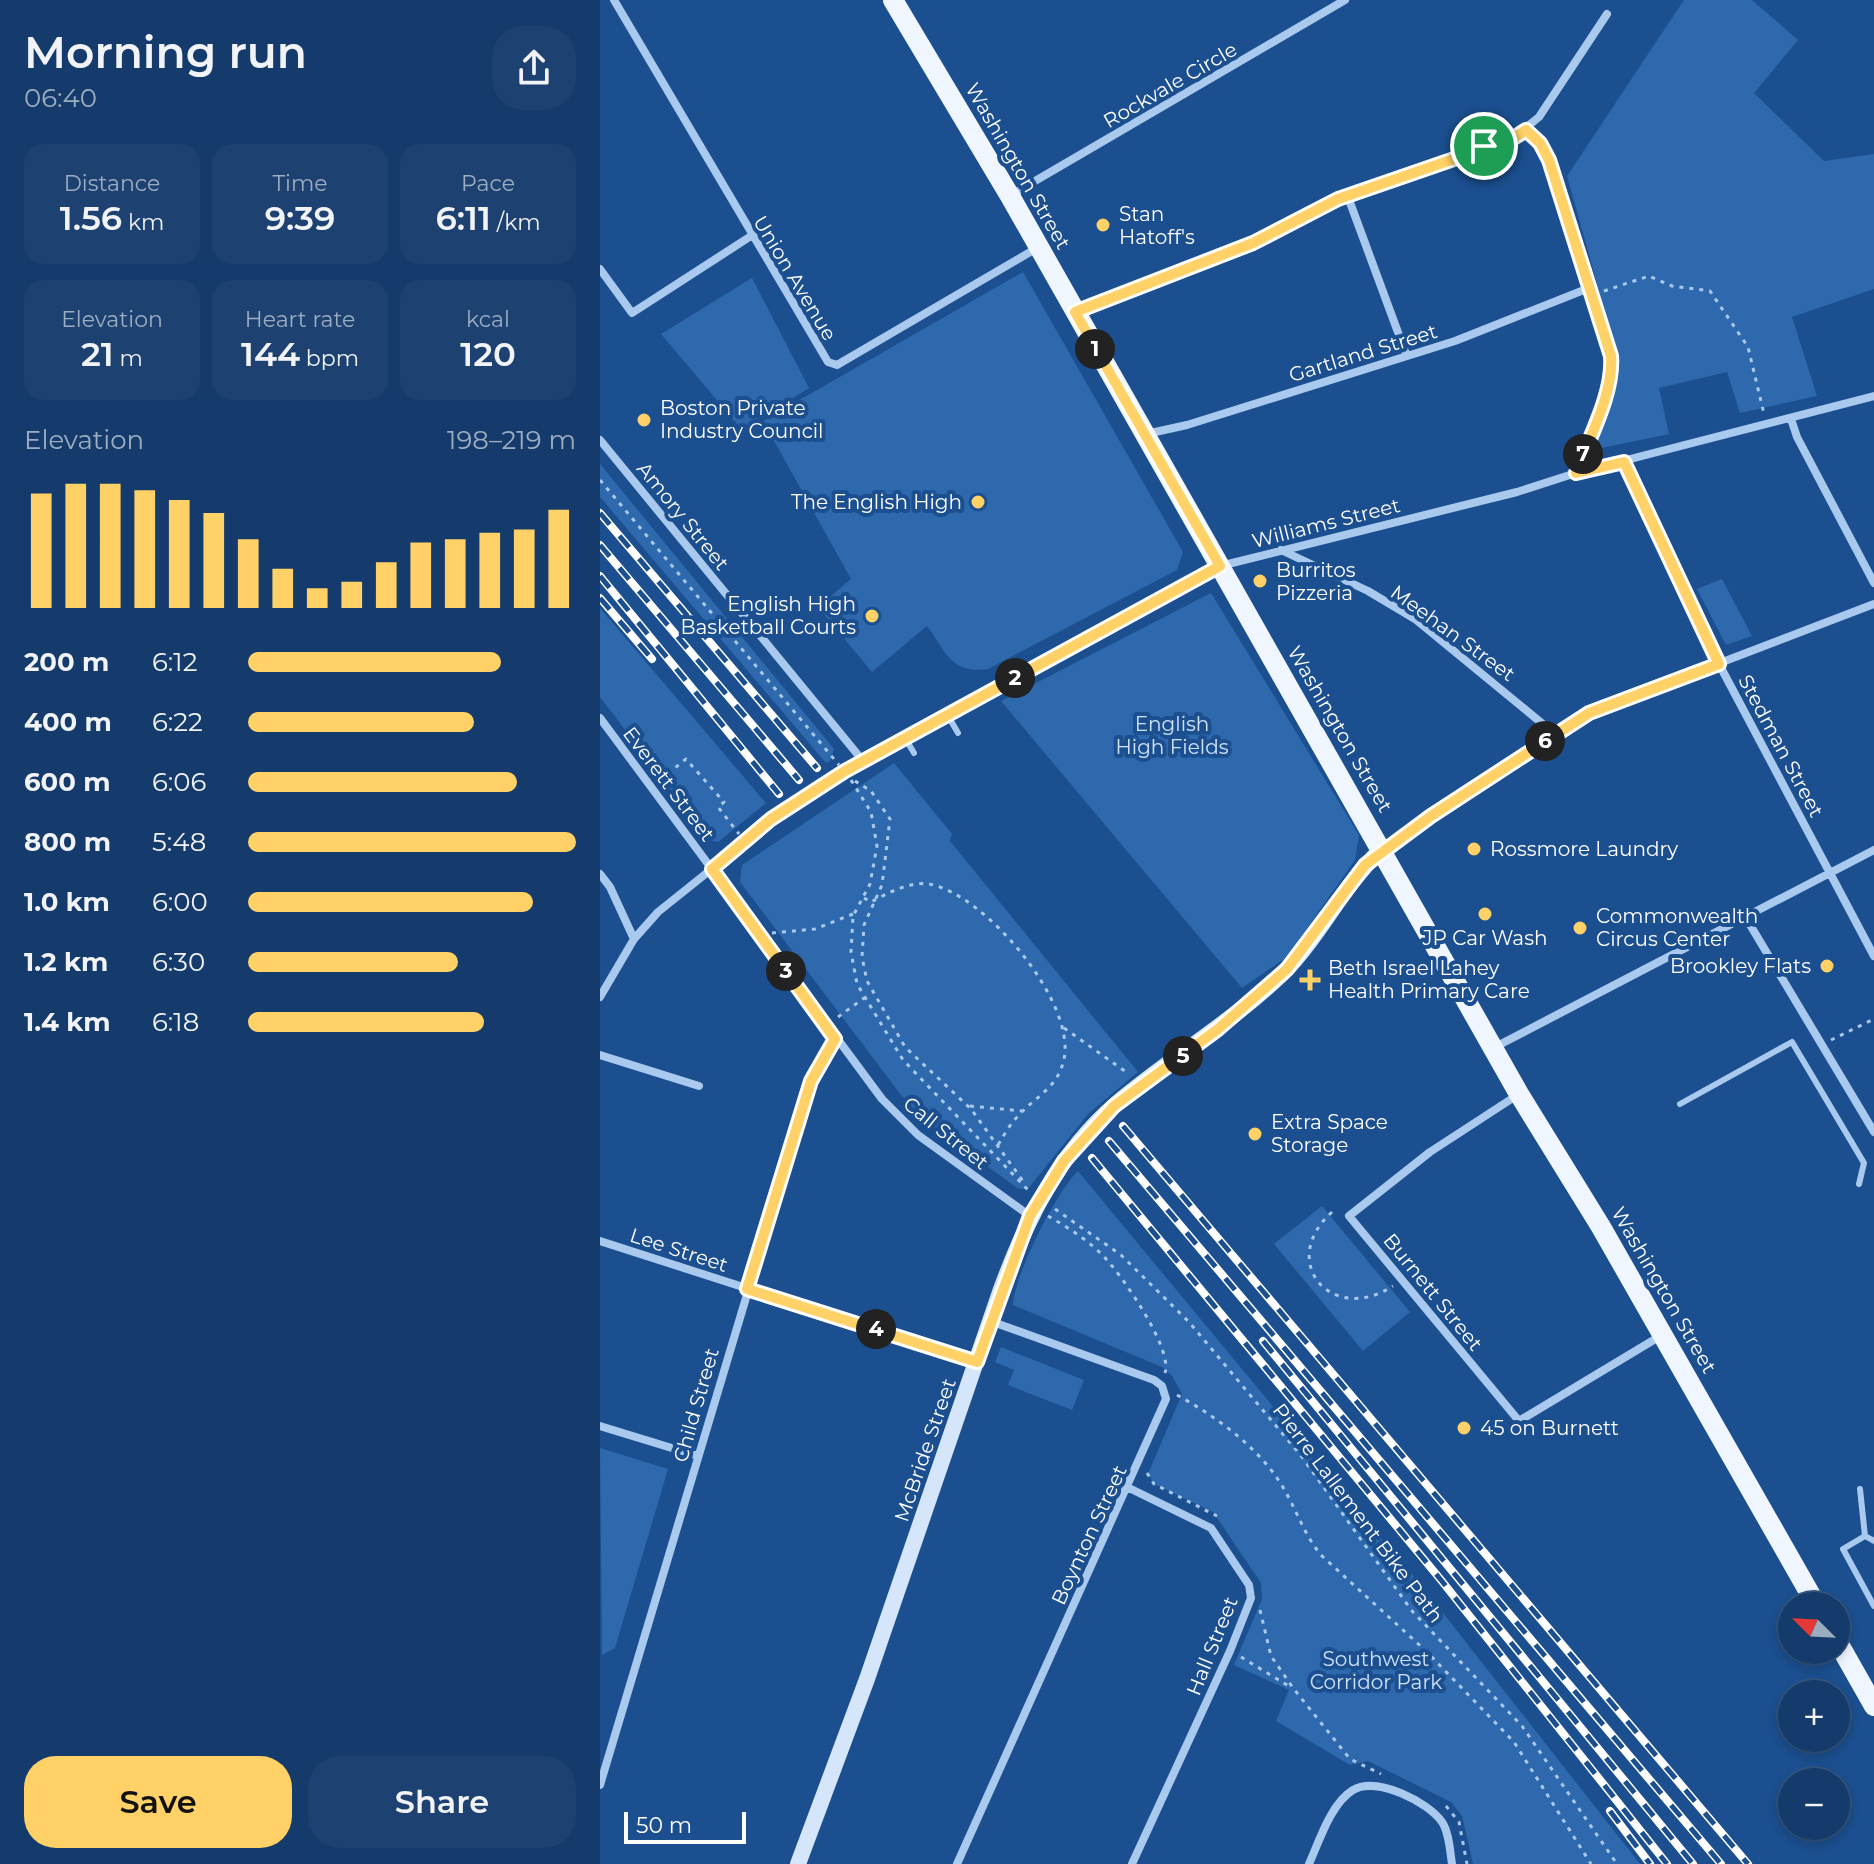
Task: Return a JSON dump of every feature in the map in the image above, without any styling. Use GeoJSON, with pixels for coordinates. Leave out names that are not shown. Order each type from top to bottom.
{"type":"FeatureCollection","features":[{"type":"Feature","properties":{"kind":"main road","name":"Washington Street"},"geometry":{"type":"LineString","coordinates":[[893,0],[1010,196],[1519,1094],[1809,1592]]}},
{"type":"Feature","properties":{"kind":"main road"},"geometry":{"type":"LineString","coordinates":[[1850,1664],[1874,1706]]}},
{"type":"Feature","properties":{"kind":"street","name":"Union Avenue"},"geometry":{"type":"LineString","coordinates":[[614,0],[828,362],[837,365],[1037,247]]}},
{"type":"Feature","properties":{"kind":"street","name":"Rockvale Circle"},"geometry":{"type":"LineString","coordinates":[[1010,196],[1345,0]]}},
{"type":"Feature","properties":{"kind":"street"},"geometry":{"type":"LineString","coordinates":[[1075,312],[1253,243],[1395,177],[1512,139],[1539,117],[1607,14]]}},
{"type":"Feature","properties":{"kind":"street"},"geometry":{"type":"LineString","coordinates":[[1526,130],[1540,143],[1549,160],[1605,332],[1612,370],[1576,473]]}},
{"type":"Feature","properties":{"kind":"street"},"geometry":{"type":"LineString","coordinates":[[1348,197],[1406,354]]}},
{"type":"Feature","properties":{"kind":"street"},"geometry":{"type":"LineString","coordinates":[[600,269],[632,313],[751,236]]}},
{"type":"Feature","properties":{"kind":"street","name":"Gartland Street"},"geometry":{"type":"LineString","coordinates":[[1143,435],[1187,425],[1455,341],[1590,292]]}},
{"type":"Feature","properties":{"kind":"street","name":"Williams Street"},"geometry":{"type":"LineString","coordinates":[[600,997],[634,939],[658,912],[744,840],[793,804],[947,714],[1220,566],[1517,492],[1576,473],[1874,396]]}},
{"type":"Feature","properties":{"kind":"street"},"geometry":{"type":"LineString","coordinates":[[1791,419],[1874,583]]}},
{"type":"Feature","properties":{"kind":"street","name":"Amory Street"},"geometry":{"type":"LineString","coordinates":[[600,440],[863,761]]}},
{"type":"Feature","properties":{"kind":"street","name":"Stedman Street"},"geometry":{"type":"LineString","coordinates":[[1624,462],[1719,664],[1874,956]]}},
{"type":"Feature","properties":{"kind":"street","name":"Meehan Street"},"geometry":{"type":"LineString","coordinates":[[1280,550],[1368,591],[1415,619],[1555,734]]}},
{"type":"Feature","properties":{"kind":"street"},"geometry":{"type":"LineString","coordinates":[[1381,850],[1589,713],[1874,604]]}},
{"type":"Feature","properties":{"kind":"street","name":"Everett Street"},"geometry":{"type":"LineString","coordinates":[[600,718],[712,869]]}},
{"type":"Feature","properties":{"kind":"street","name":"McBride Street"},"geometry":{"type":"LineString","coordinates":[[798,1864],[990,1321],[1059,1168],[1093,1127],[1121,1100],[1218,1029],[1266,989],[1304,948],[1365,865],[1381,850]]}},
{"type":"Feature","properties":{"kind":"street"},"geometry":{"type":"LineString","coordinates":[[1494,1048],[1874,850]]}},
{"type":"Feature","properties":{"kind":"street","name":"Call Street"},"geometry":{"type":"LineString","coordinates":[[712,869],[835,1039],[904,1123],[1037,1215]]}},
{"type":"Feature","properties":{"kind":"street"},"geometry":{"type":"LineString","coordinates":[[600,874],[610,887],[634,939]]}},
{"type":"Feature","properties":{"kind":"street"},"geometry":{"type":"LineString","coordinates":[[1746,918],[1874,1132]]}},
{"type":"Feature","properties":{"kind":"street","name":"Child Street"},"geometry":{"type":"LineString","coordinates":[[600,1785],[811,1081],[835,1039]]}},
{"type":"Feature","properties":{"kind":"street"},"geometry":{"type":"LineString","coordinates":[[600,1055],[699,1086]]}},
{"type":"Feature","properties":{"kind":"street","name":"Burnett Street"},"geometry":{"type":"LineString","coordinates":[[1519,1094],[1430,1152],[1349,1216],[1519,1421],[1662,1335]]}},
{"type":"Feature","properties":{"kind":"street","name":"Lee Street"},"geometry":{"type":"LineString","coordinates":[[600,1241],[977,1362]]}},
{"type":"Feature","properties":{"kind":"street","name":"Boynton Street"},"geometry":{"type":"LineString","coordinates":[[957,1864],[1165,1406],[1162,1386],[990,1321]]}},
{"type":"Feature","properties":{"kind":"street"},"geometry":{"type":"LineString","coordinates":[[600,1426],[698,1456]]}},
{"type":"Feature","properties":{"kind":"street","name":"Hall Street"},"geometry":{"type":"LineString","coordinates":[[1129,1488],[1211,1528],[1249,1585],[1251,1598],[1230,1651],[1132,1864]]}},
{"type":"Feature","properties":{"kind":"street"},"geometry":{"type":"LineString","coordinates":[[1309,1864],[1341,1800],[1355,1789],[1371,1786],[1384,1788],[1430,1809],[1443,1824],[1452,1864]]}},
{"type":"Feature","properties":{"kind":"lane"},"geometry":{"type":"LineString","coordinates":[[947,714],[958,733]]}},
{"type":"Feature","properties":{"kind":"lane"},"geometry":{"type":"LineString","coordinates":[[905,738],[914,753]]}},
{"type":"Feature","properties":{"kind":"lane"},"geometry":{"type":"LineString","coordinates":[[1680,1104],[1792,1042],[1864,1163],[1859,1184]]}},
{"type":"Feature","properties":{"kind":"lane"},"geometry":{"type":"LineString","coordinates":[[1860,1489],[1865,1536]]}},
{"type":"Feature","properties":{"kind":"lane"},"geometry":{"type":"LineString","coordinates":[[1865,1536],[1874,1541]]}},
{"type":"Feature","properties":{"kind":"lane"},"geometry":{"type":"LineString","coordinates":[[1865,1536],[1843,1549],[1874,1606]]}},
{"type":"Feature","properties":{"kind":"path"},"geometry":{"type":"LineString","coordinates":[[1590,292],[1649,276],[1672,286],[1710,291],[1748,347],[1767,425]]}},
{"type":"Feature","properties":{"kind":"path"},"geometry":{"type":"LineString","coordinates":[[600,480],[836,761]]}},
{"type":"Feature","properties":{"kind":"path"},"geometry":{"type":"LineString","coordinates":[[651,787],[686,759],[724,802],[718,807],[744,840]]}},
{"type":"Feature","properties":{"kind":"path"},"geometry":{"type":"LineString","coordinates":[[852,780],[866,786],[889,815],[882,885],[871,902],[862,935],[867,981],[910,1054],[968,1106],[1030,1191],[908,1067],[864,998],[852,966],[853,914],[864,898],[876,857],[876,830],[871,812],[852,780]]}},
{"type":"Feature","properties":{"kind":"path"},"geometry":{"type":"LineString","coordinates":[[871,902],[905,887],[926,884],[969,902],[1031,968],[1064,1028],[1132,1076]]}},
{"type":"Feature","properties":{"kind":"path"},"geometry":{"type":"LineString","coordinates":[[864,898],[871,902]]}},
{"type":"Feature","properties":{"kind":"path"},"geometry":{"type":"LineString","coordinates":[[773,933],[815,929],[853,914]]}},
{"type":"Feature","properties":{"kind":"path"},"geometry":{"type":"LineString","coordinates":[[836,1019],[864,998]]}},
{"type":"Feature","properties":{"kind":"path"},"geometry":{"type":"LineString","coordinates":[[1831,1040],[1874,1019]]}},
{"type":"Feature","properties":{"kind":"path"},"geometry":{"type":"LineString","coordinates":[[997,1147],[1022,1111],[1046,1093],[1060,1071],[1065,1057],[1064,1028]]}},
{"type":"Feature","properties":{"kind":"path"},"geometry":{"type":"LineString","coordinates":[[968,1106],[1022,1111]]}},
{"type":"Feature","properties":{"kind":"path","name":"Pierre Lallement Bike Path"},"geometry":{"type":"LineString","coordinates":[[1049,1206],[1109,1246],[1178,1308],[1302,1457],[1412,1611],[1522,1726],[1617,1864]]}},
{"type":"Feature","properties":{"kind":"path"},"geometry":{"type":"LineString","coordinates":[[1332,1212],[1316,1226],[1309,1243],[1309,1258],[1320,1282],[1343,1299],[1357,1301],[1376,1297],[1393,1286]]}},
{"type":"Feature","properties":{"kind":"path"},"geometry":{"type":"LineString","coordinates":[[1037,1215],[1097,1250],[1116,1271],[1161,1344],[1167,1362],[1165,1373]]}},
{"type":"Feature","properties":{"kind":"path"},"geometry":{"type":"LineString","coordinates":[[1176,1400],[1176,1394],[1201,1408],[1265,1462],[1290,1498],[1307,1538],[1321,1555],[1426,1651],[1514,1742],[1591,1864]]}},
{"type":"Feature","properties":{"kind":"path"},"geometry":{"type":"LineString","coordinates":[[1145,1469],[1154,1484],[1206,1508],[1221,1520]]}},
{"type":"Feature","properties":{"kind":"path"},"geometry":{"type":"LineString","coordinates":[[1262,1599],[1260,1607],[1266,1642],[1293,1688],[1350,1759],[1385,1776]]}},
{"type":"Feature","properties":{"kind":"path"},"geometry":{"type":"LineString","coordinates":[[1238,1655],[1279,1683],[1293,1688]]}},
{"type":"Feature","properties":{"kind":"path"},"geometry":{"type":"LineString","coordinates":[[1439,1801],[1459,1822],[1467,1864]]}},
{"type":"Feature","properties":{"kind":"green space"},"geometry":{"type":"Polygon","coordinates":[[[1684,0],[1752,0],[1798,40],[1754,93],[1824,161],[1874,154],[1874,289],[1792,317],[1817,396],[1740,413],[1727,372],[1659,388],[1669,434],[1592,450],[1616,372],[1610,330],[1567,176],[1684,0]]]}},
{"type":"Feature","properties":{"kind":"green space","name":"The English High"},"geometry":{"type":"Polygon","coordinates":[[[1023,272],[1183,552],[1177,570],[988,669],[976,670],[957,664],[927,626],[872,672],[818,607],[851,579],[763,421],[1023,272]]]}},
{"type":"Feature","properties":{"kind":"green space"},"geometry":{"type":"Polygon","coordinates":[[[752,278],[809,388],[742,430],[661,334],[752,278]]]}},
{"type":"Feature","properties":{"kind":"green space"},"geometry":{"type":"Polygon","coordinates":[[[600,464],[834,749],[830,761],[826,763],[600,497],[600,464]]]}},
{"type":"Feature","properties":{"kind":"green space"},"geometry":{"type":"Polygon","coordinates":[[[1722,579],[1752,636],[1726,645],[1697,589],[1722,579]]]}},
{"type":"Feature","properties":{"kind":"green space","name":"English High Fields"},"geometry":{"type":"Polygon","coordinates":[[[1211,593],[1359,835],[1355,860],[1287,957],[1242,988],[1001,701],[1211,593]]]}},
{"type":"Feature","properties":{"kind":"green space"},"geometry":{"type":"Polygon","coordinates":[[[600,608],[766,803],[718,842],[709,840],[600,697],[600,608]]]}},
{"type":"Feature","properties":{"kind":"green space"},"geometry":{"type":"Polygon","coordinates":[[[894,763],[952,834],[950,841],[1138,1072],[1089,1113],[1027,1190],[1017,1188],[925,1120],[901,1095],[740,882],[742,865],[894,763]]]}},
{"type":"Feature","properties":{"kind":"green space","name":"Southwest Corridor Park"},"geometry":{"type":"Polygon","coordinates":[[[1078,1171],[1429,1595],[1640,1864],[1473,1864],[1462,1816],[1451,1802],[1368,1761],[1350,1765],[1276,1721],[1289,1690],[1234,1665],[1262,1599],[1261,1583],[1213,1512],[1154,1484],[1148,1474],[1182,1394],[1172,1376],[1162,1367],[1013,1305],[1020,1275],[1038,1235],[1078,1171]]]}},
{"type":"Feature","properties":{"kind":"green space"},"geometry":{"type":"Polygon","coordinates":[[[1322,1206],[1410,1312],[1363,1351],[1274,1244],[1322,1206]]]}},
{"type":"Feature","properties":{"kind":"green space"},"geometry":{"type":"Polygon","coordinates":[[[1001,1347],[1084,1380],[1072,1410],[1008,1385],[1014,1370],[995,1362],[1001,1347]]]}},
{"type":"Feature","properties":{"kind":"green space"},"geometry":{"type":"Polygon","coordinates":[[[600,1448],[668,1469],[615,1648],[602,1655],[600,1448]]]}},
{"type":"Feature","properties":{"kind":"railway"},"geometry":{"type":"LineString","coordinates":[[600,513],[817,768]]}},
{"type":"Feature","properties":{"kind":"railway"},"geometry":{"type":"LineString","coordinates":[[600,545],[799,780]]}},
{"type":"Feature","properties":{"kind":"railway"},"geometry":{"type":"LineString","coordinates":[[600,576],[779,794]]}},
{"type":"Feature","properties":{"kind":"railway"},"geometry":{"type":"LineString","coordinates":[[600,598],[652,659]]}},
{"type":"Feature","properties":{"kind":"railway"},"geometry":{"type":"LineString","coordinates":[[1123,1126],[1748,1864]]}},
{"type":"Feature","properties":{"kind":"railway"},"geometry":{"type":"LineString","coordinates":[[1109,1141],[1721,1864]]}},
{"type":"Feature","properties":{"kind":"railway"},"geometry":{"type":"LineString","coordinates":[[1092,1158],[1441,1580],[1667,1864]]}},
{"type":"Feature","properties":{"kind":"railway"},"geometry":{"type":"LineString","coordinates":[[1263,1341],[1693,1864]]}},
{"type":"Feature","properties":{"kind":"railway"},"geometry":{"type":"LineString","coordinates":[[1610,1811],[1650,1864]]}},
{"type":"Feature","properties":{"kind":"place","name":"Stan Hatoff's"},"geometry":{"type":"Point","coordinates":[1103,225]}},
{"type":"Feature","properties":{"kind":"place","name":"Boston Private Industry Council"},"geometry":{"type":"Point","coordinates":[644,420]}},
{"type":"Feature","properties":{"kind":"place","name":"The English High"},"geometry":{"type":"Point","coordinates":[978,502]}},
{"type":"Feature","properties":{"kind":"place","name":"Burritos Pizzeria"},"geometry":{"type":"Point","coordinates":[1260,581]}},
{"type":"Feature","properties":{"kind":"place","name":"English High Basketball Courts"},"geometry":{"type":"Point","coordinates":[872,616]}},
{"type":"Feature","properties":{"kind":"place","name":"Rossmore Laundry"},"geometry":{"type":"Point","coordinates":[1474,849]}},
{"type":"Feature","properties":{"kind":"place","name":"JP Car Wash"},"geometry":{"type":"Point","coordinates":[1485,914]}},
{"type":"Feature","properties":{"kind":"place","name":"Commonwealth Circus Center"},"geometry":{"type":"Point","coordinates":[1580,928]}},
{"type":"Feature","properties":{"kind":"place","name":"Brookley Flats"},"geometry":{"type":"Point","coordinates":[1827,966]}},
{"type":"Feature","properties":{"kind":"place","name":"Beth Israel Lahey Health Primary Care"},"geometry":{"type":"Point","coordinates":[1310,980]}},
{"type":"Feature","properties":{"kind":"place","name":"Extra Space Storage"},"geometry":{"type":"Point","coordinates":[1255,1134]}},
{"type":"Feature","properties":{"kind":"place","name":"45 on Burnett"},"geometry":{"type":"Point","coordinates":[1464,1428]}},
{"type":"Feature","properties":{"kind":"route"},"geometry":{"type":"LineString","coordinates":[[1526,130],[1540,143],[1549,160],[1611,356],[1612,370],[1576,473],[1624,462],[1719,664],[1589,713],[1487,783],[1431,816],[1381,850],[1365,865],[1287,969],[1218,1029],[1114,1106],[1064,1161],[1030,1216],[977,1362],[747,1289],[811,1081],[835,1039],[712,869],[771,819],[845,771],[1220,566],[1075,312],[1253,243],[1338,199],[1484,146],[1512,139],[1526,130]]}}]}
